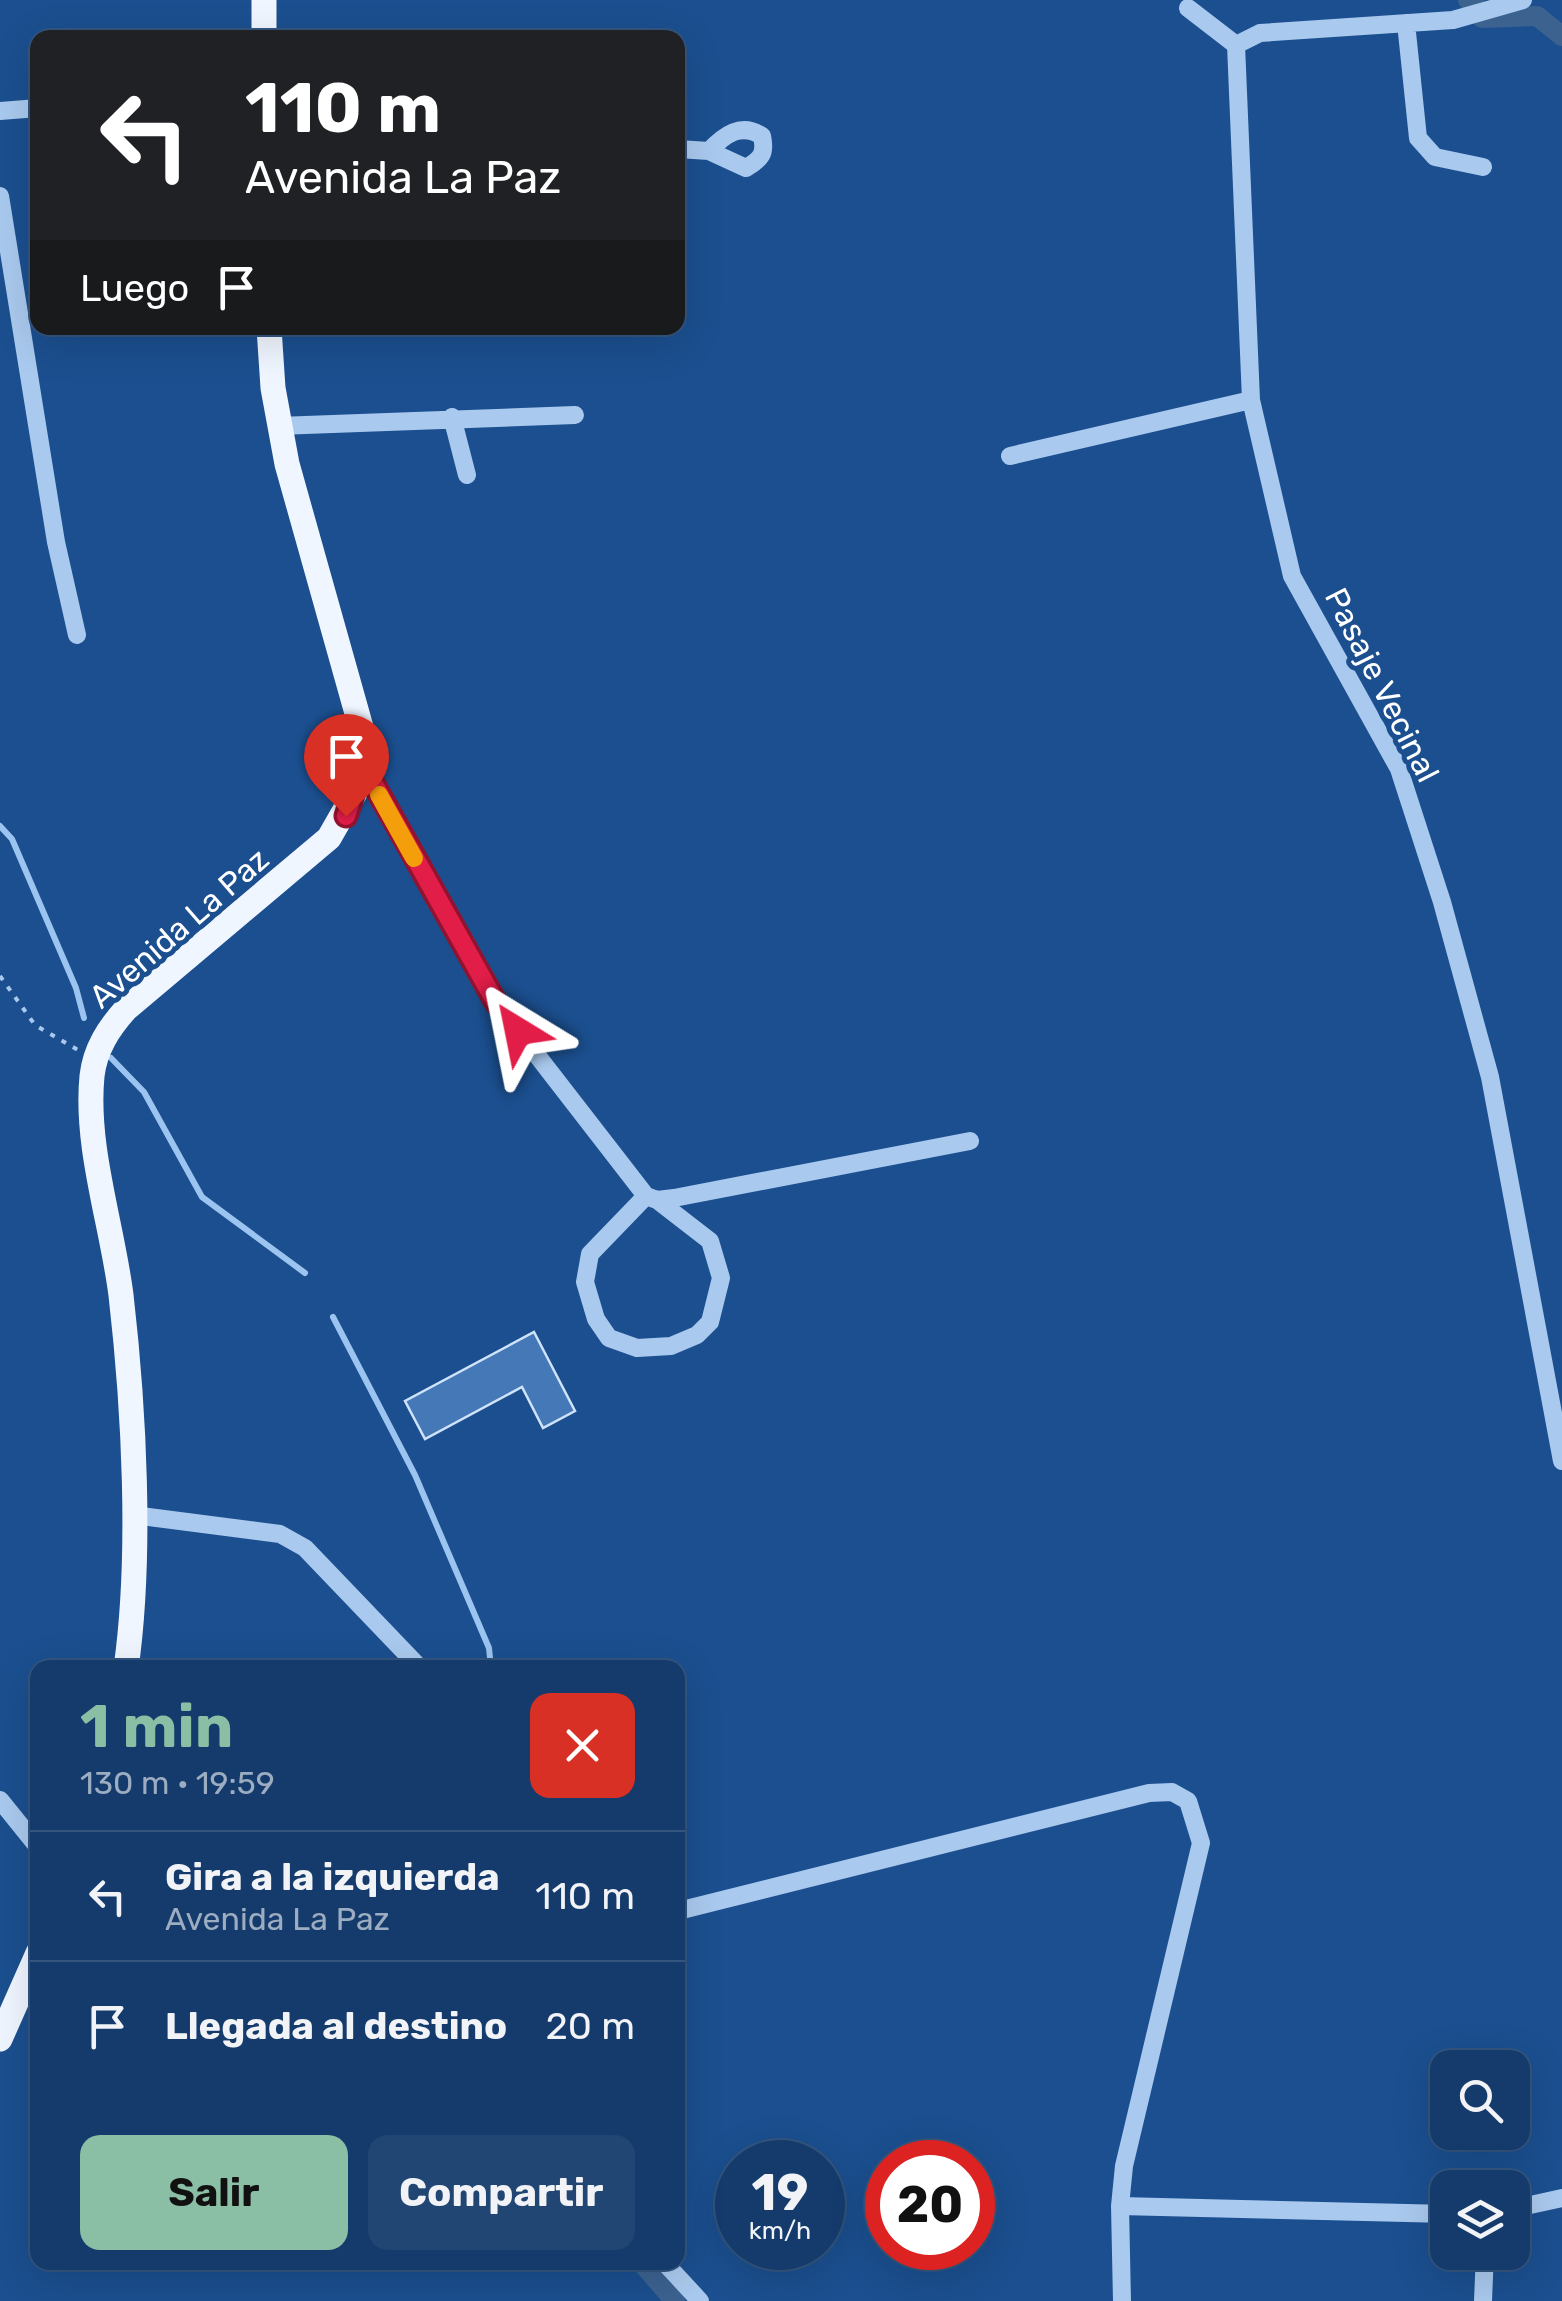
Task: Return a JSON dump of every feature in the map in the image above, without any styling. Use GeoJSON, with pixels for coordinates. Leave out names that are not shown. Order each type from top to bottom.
{"type":"FeatureCollection","features":[{"type":"Feature","properties":{"kind":"main road"},"geometry":{"type":"LineString","coordinates":[[264,0],[264,30]]}},
{"type":"Feature","properties":{"kind":"main road","name":"Avenida La Paz"},"geometry":{"type":"LineString","coordinates":[[126,1660],[133,1515],[121,1294],[97,1145],[92,1096],[94,1062],[107,1033],[126,1009],[330,838],[351,804],[363,765],[360,713],[278,426],[270,335]]}},
{"type":"Feature","properties":{"kind":"main road"},"geometry":{"type":"LineString","coordinates":[[0,2039],[30,1971]]}},
{"type":"Feature","properties":{"kind":"street"},"geometry":{"type":"LineString","coordinates":[[1188,8],[1236,46],[1260,32],[1452,20],[1523,0]]}},
{"type":"Feature","properties":{"kind":"street"},"geometry":{"type":"LineString","coordinates":[[1406,23],[1418,138],[1435,157],[1483,166]]}},
{"type":"Feature","properties":{"kind":"street","name":"Pasaje Vecinal"},"geometry":{"type":"LineString","coordinates":[[1236,46],[1251,400],[1292,576],[1399,769],[1442,902],[1490,1077],[1562,1461]]}},
{"type":"Feature","properties":{"kind":"street"},"geometry":{"type":"LineString","coordinates":[[0,111],[30,109]]}},
{"type":"Feature","properties":{"kind":"street"},"geometry":{"type":"LineString","coordinates":[[685,150],[708,150]]}},
{"type":"Feature","properties":{"kind":"street"},"geometry":{"type":"LineString","coordinates":[[0,196],[56,542],[77,635]]}},
{"type":"Feature","properties":{"kind":"street"},"geometry":{"type":"LineString","coordinates":[[1010,456],[1251,400]]}},
{"type":"Feature","properties":{"kind":"street"},"geometry":{"type":"LineString","coordinates":[[278,426],[576,414]]}},
{"type":"Feature","properties":{"kind":"street"},"geometry":{"type":"LineString","coordinates":[[452,417],[466,474]]}},
{"type":"Feature","properties":{"kind":"street"},"geometry":{"type":"LineString","coordinates":[[363,765],[495,1001],[651,1198],[710,1241],[721,1278],[710,1322],[697,1335],[671,1346],[637,1348],[609,1338],[596,1319],[585,1282],[590,1254],[651,1198],[970,1142]]}},
{"type":"Feature","properties":{"kind":"street"},"geometry":{"type":"LineString","coordinates":[[133,1515],[280,1534],[305,1548],[412,1660]]}},
{"type":"Feature","properties":{"kind":"street"},"geometry":{"type":"LineString","coordinates":[[685,1909],[1148,1793],[1172,1792],[1188,1801],[1195,1812],[1200,1843],[1124,2166],[1120,2206],[1122,2301]]}},
{"type":"Feature","properties":{"kind":"street"},"geometry":{"type":"LineString","coordinates":[[0,1800],[30,1838]]}},
{"type":"Feature","properties":{"kind":"street"},"geometry":{"type":"LineString","coordinates":[[1530,2205],[1562,2198]]}},
{"type":"Feature","properties":{"kind":"street"},"geometry":{"type":"LineString","coordinates":[[1120,2206],[1430,2214]]}},
{"type":"Feature","properties":{"kind":"street"},"geometry":{"type":"LineString","coordinates":[[671,2270],[700,2301]]}},
{"type":"Feature","properties":{"kind":"street"},"geometry":{"type":"LineString","coordinates":[[1483,2301],[1484,2270]]}},
{"type":"Feature","properties":{"kind":"path"},"geometry":{"type":"LineString","coordinates":[[0,976],[35,1024],[94,1062]]}},
{"type":"Feature","properties":{"kind":"building"},"geometry":{"type":"Polygon","coordinates":[[[534,1332],[575,1411],[543,1428],[522,1387],[425,1439],[405,1401],[534,1332]]]}},
{"type":"Feature","properties":{"kind":"waterway"},"geometry":{"type":"LineString","coordinates":[[1468,0],[1477,7]]}},
{"type":"Feature","properties":{"kind":"waterway"},"geometry":{"type":"LineString","coordinates":[[1482,18],[1537,16],[1562,36]]}},
{"type":"Feature","properties":{"kind":"waterway"},"geometry":{"type":"LineString","coordinates":[[0,826],[12,839],[76,988],[84,1018]]}},
{"type":"Feature","properties":{"kind":"waterway"},"geometry":{"type":"LineString","coordinates":[[111,1058],[144,1092],[202,1197],[305,1273]]}},
{"type":"Feature","properties":{"kind":"waterway"},"geometry":{"type":"LineString","coordinates":[[333,1317],[415,1475],[489,1648],[490,1660]]}},
{"type":"Feature","properties":{"kind":"waterway"},"geometry":{"type":"LineString","coordinates":[[648,2270],[675,2301]]}},
{"type":"Feature","properties":{"kind":"slow traffic"},"geometry":{"type":"LineString","coordinates":[[379,795],[414,858]]}},
{"type":"Feature","properties":{"kind":"route"},"geometry":{"type":"LineString","coordinates":[[346,816],[363,765],[495,1001],[518,1031]]}}]}
